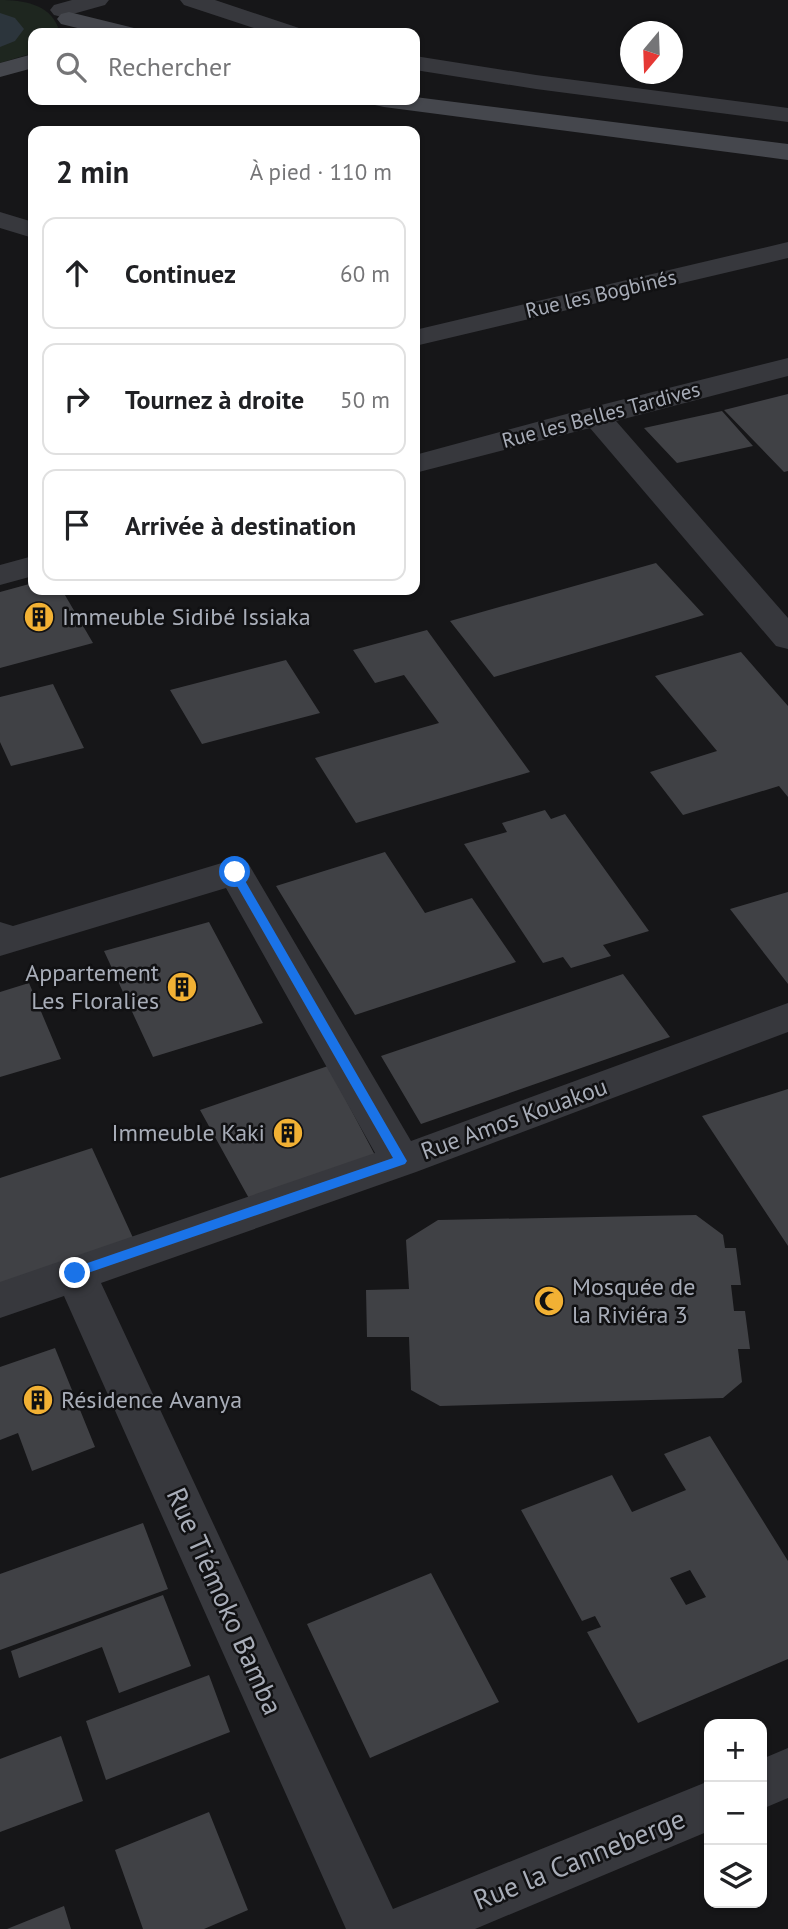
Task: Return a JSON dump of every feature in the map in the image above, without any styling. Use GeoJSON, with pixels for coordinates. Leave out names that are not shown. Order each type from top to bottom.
{"type":"FeatureCollection","features":[{"type":"Feature","properties":{"kind":"main road"},"geometry":{"type":"LineString","coordinates":[[60,11],[111,28]]}},
{"type":"Feature","properties":{"kind":"main road"},"geometry":{"type":"LineString","coordinates":[[0,70],[28,62]]}},
{"type":"Feature","properties":{"kind":"main road"},"geometry":{"type":"LineString","coordinates":[[420,85],[788,130]]}},
{"type":"Feature","properties":{"kind":"main road"},"geometry":{"type":"LineString","coordinates":[[420,105],[788,152]]}},
{"type":"Feature","properties":{"kind":"street"},"geometry":{"type":"LineString","coordinates":[[60,11],[97,0]]}},
{"type":"Feature","properties":{"kind":"street"},"geometry":{"type":"LineString","coordinates":[[192,0],[276,28]]}},
{"type":"Feature","properties":{"kind":"street"},"geometry":{"type":"LineString","coordinates":[[420,64],[788,115]]}},
{"type":"Feature","properties":{"kind":"street"},"geometry":{"type":"LineString","coordinates":[[0,220],[28,236]]}},
{"type":"Feature","properties":{"kind":"street","name":"Rue les Bogbinés"},"geometry":{"type":"LineString","coordinates":[[420,337],[788,250]]}},
{"type":"Feature","properties":{"kind":"street","name":"Rue les Belles Tardives"},"geometry":{"type":"LineString","coordinates":[[420,463],[788,367]]}},
{"type":"Feature","properties":{"kind":"street"},"geometry":{"type":"LineString","coordinates":[[595,415],[788,639]]}},
{"type":"Feature","properties":{"kind":"street"},"geometry":{"type":"LineString","coordinates":[[0,575],[28,567]]}},
{"type":"Feature","properties":{"kind":"street"},"geometry":{"type":"LineString","coordinates":[[0,936],[3,943],[235,872],[401,1161]]}},
{"type":"Feature","properties":{"kind":"street","name":"Rue Amos Kouakou"},"geometry":{"type":"LineString","coordinates":[[0,1300],[401,1161],[788,1017]]}},
{"type":"Feature","properties":{"kind":"street","name":"Rue Tiémoko Bamba"},"geometry":{"type":"LineString","coordinates":[[75,1273],[374,1929]]}},
{"type":"Feature","properties":{"kind":"street"},"geometry":{"type":"LineString","coordinates":[[767,1782],[788,1773]]}},
{"type":"Feature","properties":{"kind":"street","name":"Rue la Canneberge"},"geometry":{"type":"LineString","coordinates":[[410,1929],[704,1808]]}},
{"type":"Feature","properties":{"kind":"shaded area"},"geometry":{"type":"Polygon","coordinates":[[[0,0],[26,2],[42,8],[54,19],[58,28],[28,28],[28,55],[0,63],[0,0]]]}},
{"type":"Feature","properties":{"kind":"shaded area"},"geometry":{"type":"Polygon","coordinates":[[[0,13],[15,18],[24,29],[15,41],[0,47],[0,13]]]}},
{"type":"Feature","properties":{"kind":"building"},"geometry":{"type":"Polygon","coordinates":[[[788,394],[788,471],[784,472],[724,410],[788,394]]]}},
{"type":"Feature","properties":{"kind":"building"},"geometry":{"type":"Polygon","coordinates":[[[722,411],[753,446],[677,463],[644,428],[722,411]]]}},
{"type":"Feature","properties":{"kind":"building"},"geometry":{"type":"Polygon","coordinates":[[[656,563],[704,615],[494,677],[450,621],[656,563]]]}},
{"type":"Feature","properties":{"kind":"building","name":"Immeuble Sidibé Issiaka"},"geometry":{"type":"Polygon","coordinates":[[[28,584],[28,595],[65,595],[93,643],[0,668],[0,592],[28,584]]]}},
{"type":"Feature","properties":{"kind":"building"},"geometry":{"type":"Polygon","coordinates":[[[427,630],[530,772],[356,823],[315,758],[439,723],[404,675],[375,683],[353,650],[427,630]]]}},
{"type":"Feature","properties":{"kind":"building"},"geometry":{"type":"Polygon","coordinates":[[[741,652],[788,706],[788,797],[779,786],[683,815],[650,772],[717,751],[655,676],[741,652]]]}},
{"type":"Feature","properties":{"kind":"building"},"geometry":{"type":"Polygon","coordinates":[[[286,660],[320,713],[202,744],[170,690],[286,660]]]}},
{"type":"Feature","properties":{"kind":"building"},"geometry":{"type":"Polygon","coordinates":[[[53,684],[84,748],[11,766],[0,742],[0,697],[53,684]]]}},
{"type":"Feature","properties":{"kind":"building"},"geometry":{"type":"Polygon","coordinates":[[[545,810],[551,819],[565,814],[649,931],[603,945],[611,956],[571,968],[563,957],[543,963],[464,844],[507,832],[502,823],[545,810]]]}},
{"type":"Feature","properties":{"kind":"building"},"geometry":{"type":"Polygon","coordinates":[[[385,852],[425,913],[472,898],[516,962],[355,1015],[276,886],[385,852]]]}},
{"type":"Feature","properties":{"kind":"building"},"geometry":{"type":"Polygon","coordinates":[[[788,892],[788,984],[730,909],[788,892]]]}},
{"type":"Feature","properties":{"kind":"building","name":"Appartement Les Floralies"},"geometry":{"type":"Polygon","coordinates":[[[209,922],[263,1023],[153,1057],[104,951],[209,922]]]}},
{"type":"Feature","properties":{"kind":"building"},"geometry":{"type":"Polygon","coordinates":[[[623,974],[670,1037],[421,1124],[381,1056],[623,974]]]}},
{"type":"Feature","properties":{"kind":"building"},"geometry":{"type":"Polygon","coordinates":[[[29,983],[61,1059],[0,1077],[0,992],[29,983]]]}},
{"type":"Feature","properties":{"kind":"building","name":"Immeuble Kaki"},"geometry":{"type":"Polygon","coordinates":[[[328,1066],[376,1157],[251,1202],[200,1110],[328,1066]]]}},
{"type":"Feature","properties":{"kind":"building"},"geometry":{"type":"Polygon","coordinates":[[[788,1089],[788,1246],[702,1116],[788,1089]]]}},
{"type":"Feature","properties":{"kind":"building"},"geometry":{"type":"Polygon","coordinates":[[[92,1148],[134,1240],[0,1286],[0,1178],[92,1148]]]}},
{"type":"Feature","properties":{"kind":"building","name":"Mosquée de la Riviéra 3"},"geometry":{"type":"Polygon","coordinates":[[[696,1215],[723,1235],[725,1248],[736,1248],[741,1285],[731,1285],[734,1311],[745,1311],[750,1349],[738,1349],[742,1382],[723,1398],[440,1406],[411,1390],[409,1337],[367,1337],[366,1290],[409,1289],[406,1240],[438,1220],[696,1215]]]}},
{"type":"Feature","properties":{"kind":"building","name":"Résidence Avanya"},"geometry":{"type":"Polygon","coordinates":[[[55,1348],[95,1447],[32,1471],[18,1433],[0,1440],[0,1367],[55,1348]]]}},
{"type":"Feature","properties":{"kind":"building"},"geometry":{"type":"Polygon","coordinates":[[[710,1436],[788,1561],[788,1659],[638,1723],[587,1632],[601,1627],[595,1616],[582,1621],[521,1510],[612,1475],[632,1512],[686,1490],[664,1454],[710,1436]],[[690,1570],[670,1578],[686,1605],[706,1597],[690,1570]]]}},
{"type":"Feature","properties":{"kind":"building"},"geometry":{"type":"Polygon","coordinates":[[[143,1523],[168,1589],[0,1650],[0,1574],[143,1523]]]}},
{"type":"Feature","properties":{"kind":"building"},"geometry":{"type":"Polygon","coordinates":[[[431,1573],[499,1702],[370,1758],[307,1624],[431,1573]]]}},
{"type":"Feature","properties":{"kind":"building"},"geometry":{"type":"Polygon","coordinates":[[[163,1595],[191,1666],[119,1693],[102,1647],[19,1678],[11,1651],[163,1595]]]}},
{"type":"Feature","properties":{"kind":"building"},"geometry":{"type":"Polygon","coordinates":[[[209,1675],[230,1732],[106,1780],[86,1721],[209,1675]]]}},
{"type":"Feature","properties":{"kind":"building"},"geometry":{"type":"Polygon","coordinates":[[[61,1736],[83,1801],[0,1832],[0,1759],[61,1736]]]}},
{"type":"Feature","properties":{"kind":"building"},"geometry":{"type":"Polygon","coordinates":[[[209,1812],[248,1910],[204,1929],[143,1929],[115,1850],[209,1812]]]}},
{"type":"Feature","properties":{"kind":"building"},"geometry":{"type":"Polygon","coordinates":[[[64,1906],[71,1929],[7,1929],[64,1906]]]}},
{"type":"Feature","properties":{"kind":"place","name":"Immeuble Sidibé Issiaka"},"geometry":{"type":"Point","coordinates":[39,617]}},
{"type":"Feature","properties":{"kind":"place","name":"Appartement Les Floralies"},"geometry":{"type":"Point","coordinates":[182,987]}},
{"type":"Feature","properties":{"kind":"place","name":"Immeuble Kaki"},"geometry":{"type":"Point","coordinates":[288,1133]}},
{"type":"Feature","properties":{"kind":"place","name":"Mosquée de la Riviéra 3"},"geometry":{"type":"Point","coordinates":[549,1301]}},
{"type":"Feature","properties":{"kind":"place","name":"Résidence Avanya"},"geometry":{"type":"Point","coordinates":[38,1400]}},
{"type":"Feature","properties":{"kind":"route"},"geometry":{"type":"LineString","coordinates":[[75,1273],[401,1161],[235,872]]}}]}
